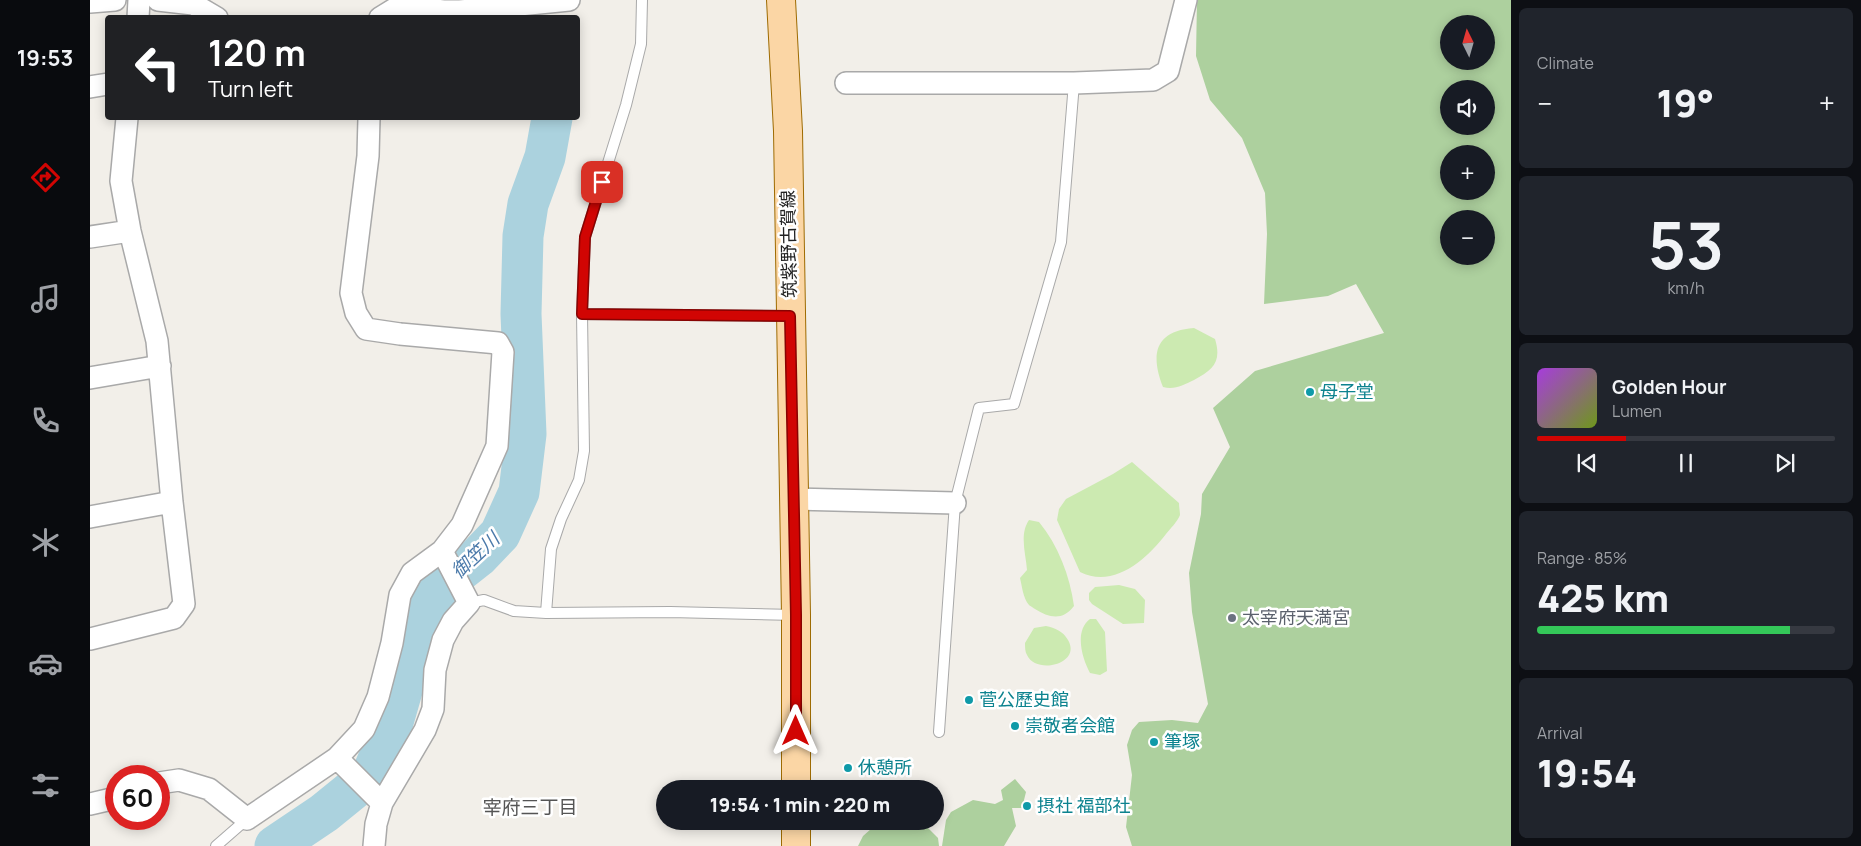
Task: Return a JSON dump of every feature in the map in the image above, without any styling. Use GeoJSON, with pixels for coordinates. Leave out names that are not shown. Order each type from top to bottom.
{"type":"FeatureCollection","features":[{"type":"Feature","properties":{"kind":"main road","name":"筑紫野古賀線"},"geometry":{"type":"LineString","coordinates":[[781,0],[788,131],[796,615],[796,780]]}},
{"type":"Feature","properties":{"kind":"main road"},"geometry":{"type":"LineString","coordinates":[[796,830],[796,846]]}},
{"type":"Feature","properties":{"kind":"street"},"geometry":{"type":"LineString","coordinates":[[90,2],[115,0]]}},
{"type":"Feature","properties":{"kind":"street"},"geometry":{"type":"LineString","coordinates":[[138,15],[139,0]]}},
{"type":"Feature","properties":{"kind":"street"},"geometry":{"type":"LineString","coordinates":[[158,0],[193,4],[212,15]]}},
{"type":"Feature","properties":{"kind":"street"},"geometry":{"type":"LineString","coordinates":[[384,15],[401,3],[443,11],[482,10],[569,0]]}},
{"type":"Feature","properties":{"kind":"street"},"geometry":{"type":"LineString","coordinates":[[846,83],[1074,83],[1153,80],[1168,71],[1186,0]]}},
{"type":"Feature","properties":{"kind":"street"},"geometry":{"type":"LineString","coordinates":[[90,87],[105,84]]}},
{"type":"Feature","properties":{"kind":"street"},"geometry":{"type":"LineString","coordinates":[[90,639],[174,618],[184,604],[172,502],[157,341],[130,232],[121,182],[127,120]]}},
{"type":"Feature","properties":{"kind":"street"},"geometry":{"type":"LineString","coordinates":[[170,781],[179,780],[209,789],[248,818],[340,761],[364,729],[378,697],[392,643],[400,595],[412,573],[444,554],[462,525],[497,446],[503,352],[498,343],[400,334],[366,328],[356,313],[351,293],[368,156],[369,120]]}},
{"type":"Feature","properties":{"kind":"street"},"geometry":{"type":"LineString","coordinates":[[90,237],[130,232]]}},
{"type":"Feature","properties":{"kind":"street"},"geometry":{"type":"LineString","coordinates":[[90,378],[160,366]]}},
{"type":"Feature","properties":{"kind":"street"},"geometry":{"type":"LineString","coordinates":[[794,499],[955,503]]}},
{"type":"Feature","properties":{"kind":"street"},"geometry":{"type":"LineString","coordinates":[[90,517],[172,502]]}},
{"type":"Feature","properties":{"kind":"street"},"geometry":{"type":"LineString","coordinates":[[374,846],[379,800],[425,730],[433,709],[436,670],[443,640],[453,620],[467,600],[444,554]]}},
{"type":"Feature","properties":{"kind":"street"},"geometry":{"type":"LineString","coordinates":[[340,761],[379,800]]}},
{"type":"Feature","properties":{"kind":"street"},"geometry":{"type":"LineString","coordinates":[[90,804],[105,801]]}},
{"type":"Feature","properties":{"kind":"lane"},"geometry":{"type":"LineString","coordinates":[[546,613],[552,549],[561,519],[579,480],[584,451],[582,314],[585,237],[626,105],[641,44],[642,0]]}},
{"type":"Feature","properties":{"kind":"lane"},"geometry":{"type":"LineString","coordinates":[[939,732],[955,503],[979,408],[1014,404],[1061,242],[1074,83]]}},
{"type":"Feature","properties":{"kind":"lane"},"geometry":{"type":"LineString","coordinates":[[582,314],[790,316]]}},
{"type":"Feature","properties":{"kind":"lane"},"geometry":{"type":"LineString","coordinates":[[467,600],[484,600],[514,611],[546,613],[670,612],[796,615]]}},
{"type":"Feature","properties":{"kind":"lane"},"geometry":{"type":"LineString","coordinates":[[216,846],[248,818]]}},
{"type":"Feature","properties":{"kind":"green space","name":"太宰府天満宮"},"geometry":{"type":"Polygon","coordinates":[[[1197,0],[1511,0],[1511,846],[1132,846],[1126,827],[1132,775],[1127,745],[1132,730],[1139,722],[1172,720],[1198,723],[1208,704],[1192,612],[1189,573],[1201,514],[1202,494],[1230,447],[1213,408],[1255,371],[1384,333],[1356,284],[1328,296],[1264,304],[1267,234],[1265,193],[1242,138],[1210,100],[1196,56],[1197,0]]]}},
{"type":"Feature","properties":{"kind":"green space"},"geometry":{"type":"Polygon","coordinates":[[[1194,328],[1215,339],[1217,354],[1214,364],[1206,373],[1186,384],[1175,387],[1163,387],[1157,364],[1159,346],[1171,334],[1194,328]]]}},
{"type":"Feature","properties":{"kind":"green space"},"geometry":{"type":"Polygon","coordinates":[[[1132,462],[1179,503],[1180,515],[1158,544],[1129,569],[1105,577],[1080,572],[1057,520],[1059,509],[1066,499],[1132,462]]]}},
{"type":"Feature","properties":{"kind":"green space"},"geometry":{"type":"Polygon","coordinates":[[[1029,520],[1039,522],[1046,531],[1062,561],[1070,583],[1074,606],[1070,611],[1061,616],[1051,616],[1040,612],[1029,605],[1024,595],[1020,578],[1027,570],[1024,532],[1029,520]]]}},
{"type":"Feature","properties":{"kind":"green space"},"geometry":{"type":"Polygon","coordinates":[[[1119,585],[1135,589],[1145,600],[1144,623],[1123,624],[1092,604],[1089,600],[1089,593],[1095,587],[1119,585]]]}},
{"type":"Feature","properties":{"kind":"green space"},"geometry":{"type":"Polygon","coordinates":[[[1090,619],[1096,619],[1105,632],[1107,671],[1100,675],[1090,673],[1082,652],[1082,630],[1090,619]]]}},
{"type":"Feature","properties":{"kind":"green space"},"geometry":{"type":"Polygon","coordinates":[[[1046,626],[1061,632],[1068,640],[1071,648],[1069,655],[1064,661],[1048,665],[1039,664],[1032,661],[1026,654],[1025,643],[1034,628],[1046,626]]]}},
{"type":"Feature","properties":{"kind":"green space"},"geometry":{"type":"Polygon","coordinates":[[[1015,779],[1026,792],[1022,808],[1012,808],[1016,826],[1004,846],[942,846],[946,820],[951,812],[973,800],[995,804],[1003,800],[1001,790],[1015,779]]]}},
{"type":"Feature","properties":{"kind":"green space"},"geometry":{"type":"Polygon","coordinates":[[[870,830],[930,830],[938,838],[939,846],[858,846],[863,836],[870,830]]]}},
{"type":"Feature","properties":{"kind":"waterway","name":"御笠川"},"geometry":{"type":"LineString","coordinates":[[275,846],[324,813],[372,774],[391,729],[425,610],[440,587],[478,557],[500,534],[519,492],[526,434],[521,314],[523,236],[528,204],[545,157],[552,120]]}},
{"type":"Feature","properties":{"kind":"place","name":"母子堂"},"geometry":{"type":"Point","coordinates":[1310,392]}},
{"type":"Feature","properties":{"kind":"place","name":"太宰府天満宮"},"geometry":{"type":"Point","coordinates":[1232,618]}},
{"type":"Feature","properties":{"kind":"place","name":"菅公歷史館"},"geometry":{"type":"Point","coordinates":[969,700]}},
{"type":"Feature","properties":{"kind":"place","name":"崇敬者会館"},"geometry":{"type":"Point","coordinates":[1015,726]}},
{"type":"Feature","properties":{"kind":"place","name":"筆塚"},"geometry":{"type":"Point","coordinates":[1154,742]}},
{"type":"Feature","properties":{"kind":"place","name":"休憩所"},"geometry":{"type":"Point","coordinates":[848,768]}},
{"type":"Feature","properties":{"kind":"place","name":"摂社 福部社"},"geometry":{"type":"Point","coordinates":[1027,806]}},
{"type":"Feature","properties":{"kind":"district","name":"宰府三丁目"},"geometry":{"type":"Point","coordinates":[530,807]}},
{"type":"Feature","properties":{"kind":"route"},"geometry":{"type":"LineString","coordinates":[[602,182],[585,237],[582,314],[790,316],[796,615],[796,731]]}}]}
